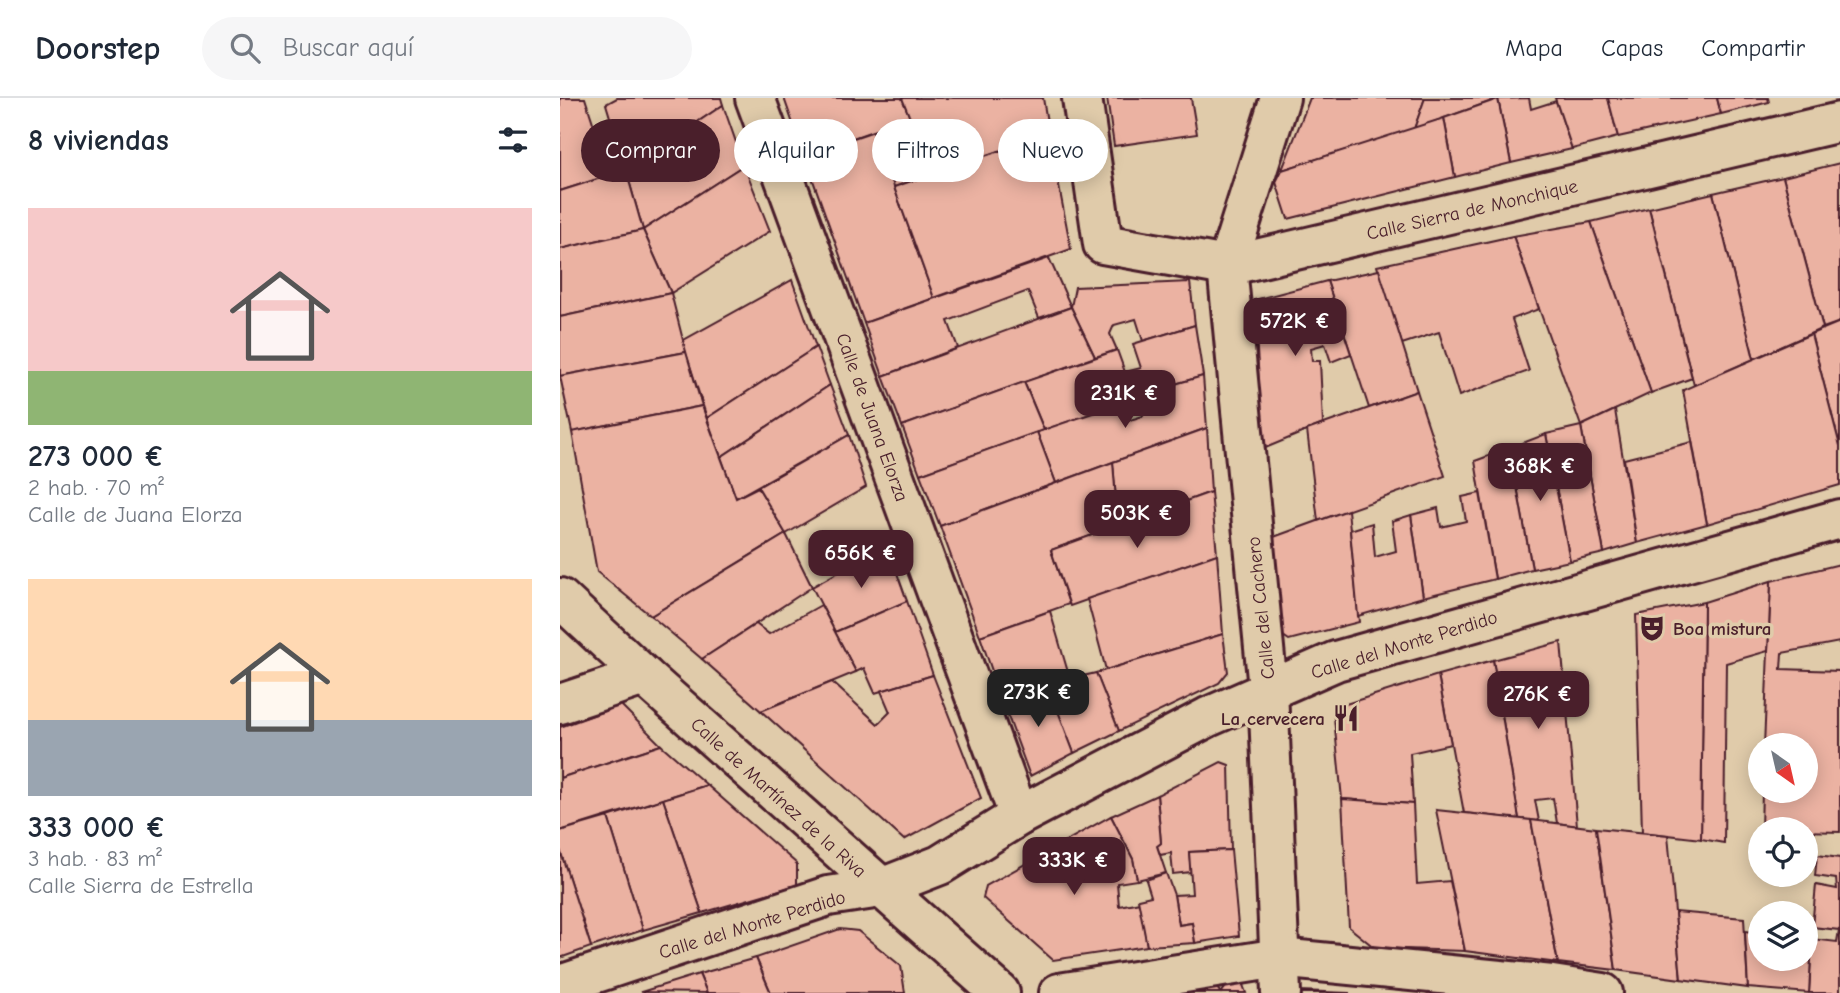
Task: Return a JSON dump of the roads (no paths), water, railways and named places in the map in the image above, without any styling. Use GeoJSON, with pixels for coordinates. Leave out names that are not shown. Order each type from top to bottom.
{"type":"FeatureCollection","features":[{"type":"Feature","properties":{"kind":"street","name":"Calle de Juana Elorza"},"geometry":{"type":"LineString","coordinates":[[755,98],[1019,816]]}},
{"type":"Feature","properties":{"kind":"street","name":"Calle Sierra de Monchique"},"geometry":{"type":"LineString","coordinates":[[1082,98],[1103,244],[1227,266],[1840,122]]}},
{"type":"Feature","properties":{"kind":"street"},"geometry":{"type":"LineString","coordinates":[[1227,266],[1280,98]]}},
{"type":"Feature","properties":{"kind":"street","name":"Calle del Cachero"},"geometry":{"type":"LineString","coordinates":[[1227,266],[1268,689],[1280,975]]}},
{"type":"Feature","properties":{"kind":"street","name":"Calle del Monte Perdido"},"geometry":{"type":"LineString","coordinates":[[560,985],[828,896],[881,888],[940,865],[1019,816],[1208,717],[1336,661],[1840,519]]}},
{"type":"Feature","properties":{"kind":"street","name":"Calle de Martínez de la Riva"},"geometry":{"type":"LineString","coordinates":[[560,598],[1000,993]]}},
{"type":"Feature","properties":{"kind":"street"},"geometry":{"type":"LineString","coordinates":[[560,704],[644,676]]}},
{"type":"Feature","properties":{"kind":"street"},"geometry":{"type":"LineString","coordinates":[[1059,993],[1280,975],[1552,985],[1603,993]]}},
{"type":"Feature","properties":{"kind":"place","name":"Boa mistura"},"geometry":{"type":"Point","coordinates":[1652,628]}},
{"type":"Feature","properties":{"kind":"place","name":"La cervecera"},"geometry":{"type":"Point","coordinates":[1346,718]}}]}
